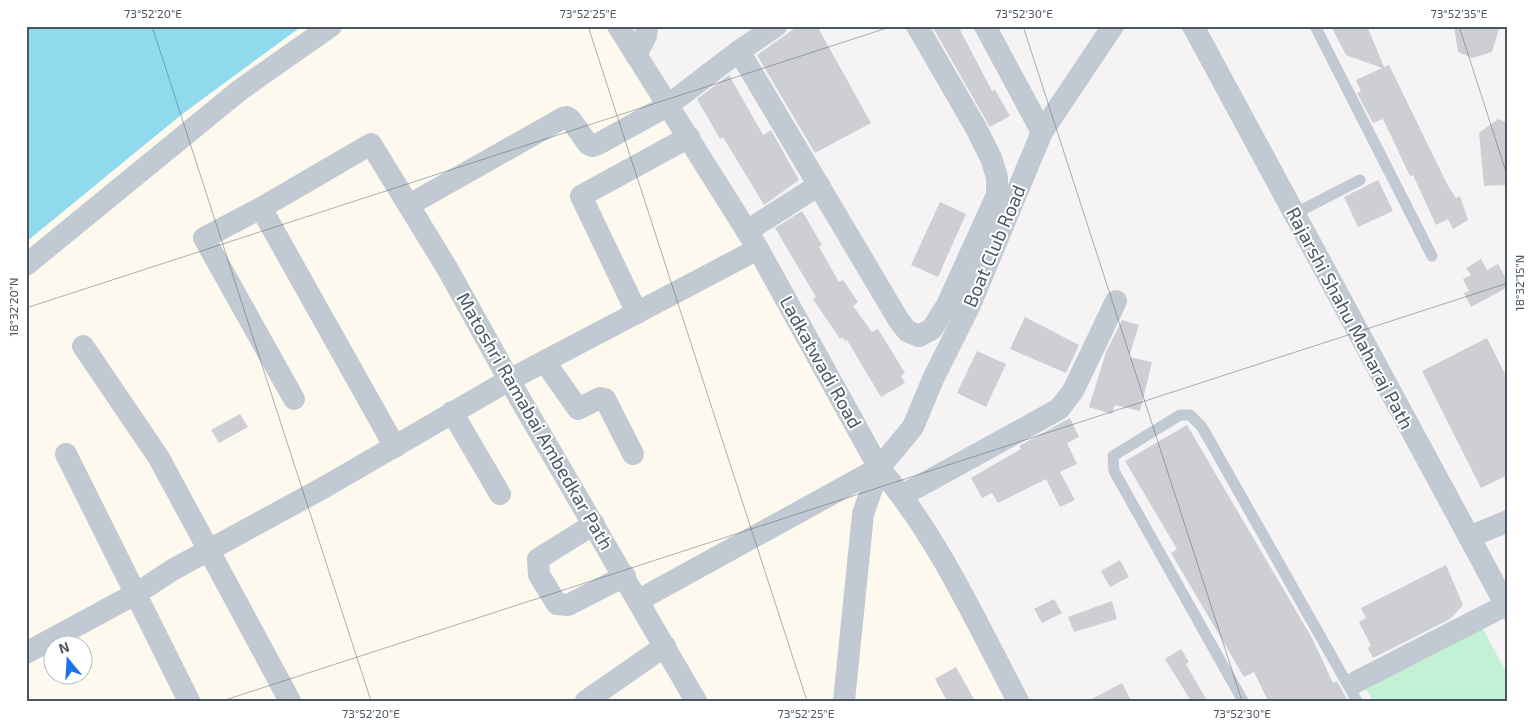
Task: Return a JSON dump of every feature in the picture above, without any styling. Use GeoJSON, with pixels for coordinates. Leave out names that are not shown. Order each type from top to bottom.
{"type":"FeatureCollection","features":[{"type":"Feature","properties":{"kind":"street"},"geometry":{"type":"LineString","coordinates":[[26,265],[240,90],[331,26]]}},
{"type":"Feature","properties":{"kind":"street","name":"Ladkatwadi Road"},"geometry":{"type":"LineString","coordinates":[[618,26],[752,240],[879,468],[903,495],[972,612],[1018,701]]}},
{"type":"Feature","properties":{"kind":"street"},"geometry":{"type":"LineString","coordinates":[[636,55],[646,36],[647,26]]}},
{"type":"Feature","properties":{"kind":"street"},"geometry":{"type":"LineString","coordinates":[[409,206],[563,118],[567,117],[571,120],[592,146],[667,106],[739,51],[776,26]]}},
{"type":"Feature","properties":{"kind":"street"},"geometry":{"type":"LineString","coordinates":[[739,51],[898,319],[907,331],[919,336],[932,329],[948,305],[997,195],[997,177],[976,128],[917,26]]}},
{"type":"Feature","properties":{"kind":"street"},"geometry":{"type":"LineString","coordinates":[[985,26],[1042,132]]}},
{"type":"Feature","properties":{"kind":"street","name":"Boat Club Road"},"geometry":{"type":"LineString","coordinates":[[879,468],[913,427],[933,379],[970,305],[1042,132],[1113,26]]}},
{"type":"Feature","properties":{"kind":"street","name":"Rajarshi Shahu Maharaj Path"},"geometry":{"type":"LineString","coordinates":[[1193,26],[1507,607]]}},
{"type":"Feature","properties":{"kind":"street"},"geometry":{"type":"LineString","coordinates":[[637,313],[581,196],[689,137]]}},
{"type":"Feature","properties":{"kind":"street","name":"Matoshri Ramabai Ambedkar Path"},"geometry":{"type":"LineString","coordinates":[[261,208],[371,144],[447,268],[509,380],[666,646],[696,701]]}},
{"type":"Feature","properties":{"kind":"street"},"geometry":{"type":"LineString","coordinates":[[997,177],[1020,183]]}},
{"type":"Feature","properties":{"kind":"street"},"geometry":{"type":"LineString","coordinates":[[26,653],[137,593],[174,569],[209,552],[238,532],[395,447],[509,380],[637,313],[752,240],[819,185]]}},
{"type":"Feature","properties":{"kind":"street"},"geometry":{"type":"LineString","coordinates":[[294,399],[204,238],[261,208],[395,447]]}},
{"type":"Feature","properties":{"kind":"street"},"geometry":{"type":"LineString","coordinates":[[903,495],[1059,409],[1073,391],[1116,301]]}},
{"type":"Feature","properties":{"kind":"street"},"geometry":{"type":"LineString","coordinates":[[82,346],[159,458],[290,701]]}},
{"type":"Feature","properties":{"kind":"street"},"geometry":{"type":"LineString","coordinates":[[545,362],[578,409],[600,398],[605,400],[634,454]]}},
{"type":"Feature","properties":{"kind":"street"},"geometry":{"type":"LineString","coordinates":[[452,412],[500,494]]}},
{"type":"Feature","properties":{"kind":"street"},"geometry":{"type":"LineString","coordinates":[[66,454],[137,593],[189,701]]}},
{"type":"Feature","properties":{"kind":"street"},"geometry":{"type":"LineString","coordinates":[[639,600],[879,468]]}},
{"type":"Feature","properties":{"kind":"street"},"geometry":{"type":"LineString","coordinates":[[844,701],[863,514],[879,468]]}},
{"type":"Feature","properties":{"kind":"street"},"geometry":{"type":"LineString","coordinates":[[1468,537],[1508,521]]}},
{"type":"Feature","properties":{"kind":"street"},"geometry":{"type":"LineString","coordinates":[[594,524],[538,559],[539,575],[557,604],[561,606],[568,605],[625,576]]}},
{"type":"Feature","properties":{"kind":"street"},"geometry":{"type":"LineString","coordinates":[[1354,690],[1507,607]]}},
{"type":"Feature","properties":{"kind":"street"},"geometry":{"type":"LineString","coordinates":[[586,701],[666,646]]}},
{"type":"Feature","properties":{"kind":"lane"},"geometry":{"type":"LineString","coordinates":[[1315,26],[1432,256]]}},
{"type":"Feature","properties":{"kind":"lane"},"geometry":{"type":"LineString","coordinates":[[1294,214],[1360,180]]}},
{"type":"Feature","properties":{"kind":"lane"},"geometry":{"type":"LineString","coordinates":[[1243,701],[1114,471],[1113,456],[1180,415],[1190,415],[1202,427],[1354,690]]}},
{"type":"Feature","properties":{"kind":"shaded area"},"geometry":{"type":"Polygon","coordinates":[[[50,26],[627,26],[866,422],[913,495],[1023,701],[26,701],[26,45],[50,26]]]}},
{"type":"Feature","properties":{"kind":"green space"},"geometry":{"type":"Polygon","coordinates":[[[1482,627],[1508,676],[1508,701],[1373,701],[1366,689],[1482,627]]]}},
{"type":"Feature","properties":{"kind":"water"},"geometry":{"type":"Polygon","coordinates":[[[26,26],[302,26],[181,115],[26,242],[26,26]]]}},
{"type":"Feature","properties":{"kind":"building"},"geometry":{"type":"Polygon","coordinates":[[[798,26],[817,26],[871,123],[815,153],[757,55],[798,26]]]}},
{"type":"Feature","properties":{"kind":"building"},"geometry":{"type":"Polygon","coordinates":[[[932,26],[958,26],[992,91],[995,90],[1010,116],[990,127],[932,26]]]}},
{"type":"Feature","properties":{"kind":"building"},"geometry":{"type":"Polygon","coordinates":[[[1331,26],[1367,26],[1384,67],[1389,65],[1447,184],[1456,198],[1460,196],[1468,220],[1453,229],[1448,219],[1436,225],[1413,175],[1410,176],[1383,119],[1373,123],[1357,93],[1361,91],[1356,80],[1382,68],[1346,55],[1331,26]]]}},
{"type":"Feature","properties":{"kind":"building"},"geometry":{"type":"Polygon","coordinates":[[[1454,26],[1500,26],[1492,52],[1472,58],[1458,52],[1454,26]]]}},
{"type":"Feature","properties":{"kind":"building"},"geometry":{"type":"Polygon","coordinates":[[[729,75],[763,135],[771,130],[799,180],[764,205],[723,137],[720,139],[697,99],[729,75]]]}},
{"type":"Feature","properties":{"kind":"building"},"geometry":{"type":"Polygon","coordinates":[[[1498,119],[1508,123],[1508,185],[1484,186],[1479,133],[1498,119]]]}},
{"type":"Feature","properties":{"kind":"building"},"geometry":{"type":"Polygon","coordinates":[[[1378,180],[1393,211],[1358,227],[1344,197],[1378,180]]]}},
{"type":"Feature","properties":{"kind":"building"},"geometry":{"type":"Polygon","coordinates":[[[940,202],[966,214],[938,277],[911,265],[940,202]]]}},
{"type":"Feature","properties":{"kind":"building"},"geometry":{"type":"Polygon","coordinates":[[[802,211],[822,245],[819,247],[839,282],[843,280],[858,302],[853,306],[872,332],[878,329],[905,373],[901,376],[905,383],[881,397],[847,340],[845,341],[842,337],[840,339],[813,299],[816,297],[775,228],[802,211]]]}},
{"type":"Feature","properties":{"kind":"building"},"geometry":{"type":"Polygon","coordinates":[[[1481,259],[1487,270],[1498,264],[1508,282],[1508,287],[1471,307],[1464,293],[1469,291],[1463,279],[1471,275],[1466,268],[1481,259]]]}},
{"type":"Feature","properties":{"kind":"building"},"geometry":{"type":"Polygon","coordinates":[[[1025,317],[1079,345],[1066,373],[1010,349],[1025,317]]]}},
{"type":"Feature","properties":{"kind":"building"},"geometry":{"type":"Polygon","coordinates":[[[1122,320],[1139,325],[1129,357],[1152,362],[1140,411],[1115,405],[1112,414],[1089,407],[1106,352],[1122,320]]]}},
{"type":"Feature","properties":{"kind":"building"},"geometry":{"type":"Polygon","coordinates":[[[1487,338],[1508,380],[1508,475],[1481,488],[1422,371],[1487,338]]]}},
{"type":"Feature","properties":{"kind":"building"},"geometry":{"type":"Polygon","coordinates":[[[977,351],[1006,364],[986,407],[957,393],[977,351]]]}},
{"type":"Feature","properties":{"kind":"building"},"geometry":{"type":"Polygon","coordinates":[[[240,414],[248,427],[219,443],[211,430],[240,414]]]}},
{"type":"Feature","properties":{"kind":"building"},"geometry":{"type":"Polygon","coordinates":[[[1070,418],[1079,437],[1067,443],[1077,464],[1060,472],[1075,500],[1060,507],[1046,479],[998,503],[992,493],[982,498],[971,478],[1021,449],[1019,446],[1070,418]]]}},
{"type":"Feature","properties":{"kind":"building"},"geometry":{"type":"Polygon","coordinates":[[[1187,425],[1312,638],[1333,683],[1337,681],[1348,701],[1268,701],[1254,672],[1244,677],[1171,553],[1177,549],[1125,461],[1187,425]]]}},
{"type":"Feature","properties":{"kind":"building"},"geometry":{"type":"Polygon","coordinates":[[[1120,560],[1129,577],[1110,587],[1101,571],[1120,560]]]}},
{"type":"Feature","properties":{"kind":"building"},"geometry":{"type":"Polygon","coordinates":[[[1446,565],[1463,605],[1450,619],[1373,658],[1368,648],[1371,646],[1359,622],[1366,618],[1361,608],[1446,565]]]}},
{"type":"Feature","properties":{"kind":"building"},"geometry":{"type":"Polygon","coordinates":[[[1054,599],[1062,613],[1042,623],[1034,609],[1054,599]]]}},
{"type":"Feature","properties":{"kind":"building"},"geometry":{"type":"Polygon","coordinates":[[[1112,601],[1117,619],[1074,632],[1068,617],[1112,601]]]}},
{"type":"Feature","properties":{"kind":"building"},"geometry":{"type":"Polygon","coordinates":[[[1181,649],[1189,662],[1186,664],[1207,701],[1191,701],[1165,659],[1181,649]]]}},
{"type":"Feature","properties":{"kind":"building"},"geometry":{"type":"Polygon","coordinates":[[[956,667],[975,701],[947,701],[935,679],[956,667]]]}},
{"type":"Feature","properties":{"kind":"building"},"geometry":{"type":"Polygon","coordinates":[[[1122,683],[1131,701],[1088,701],[1122,683]]]}}]}
